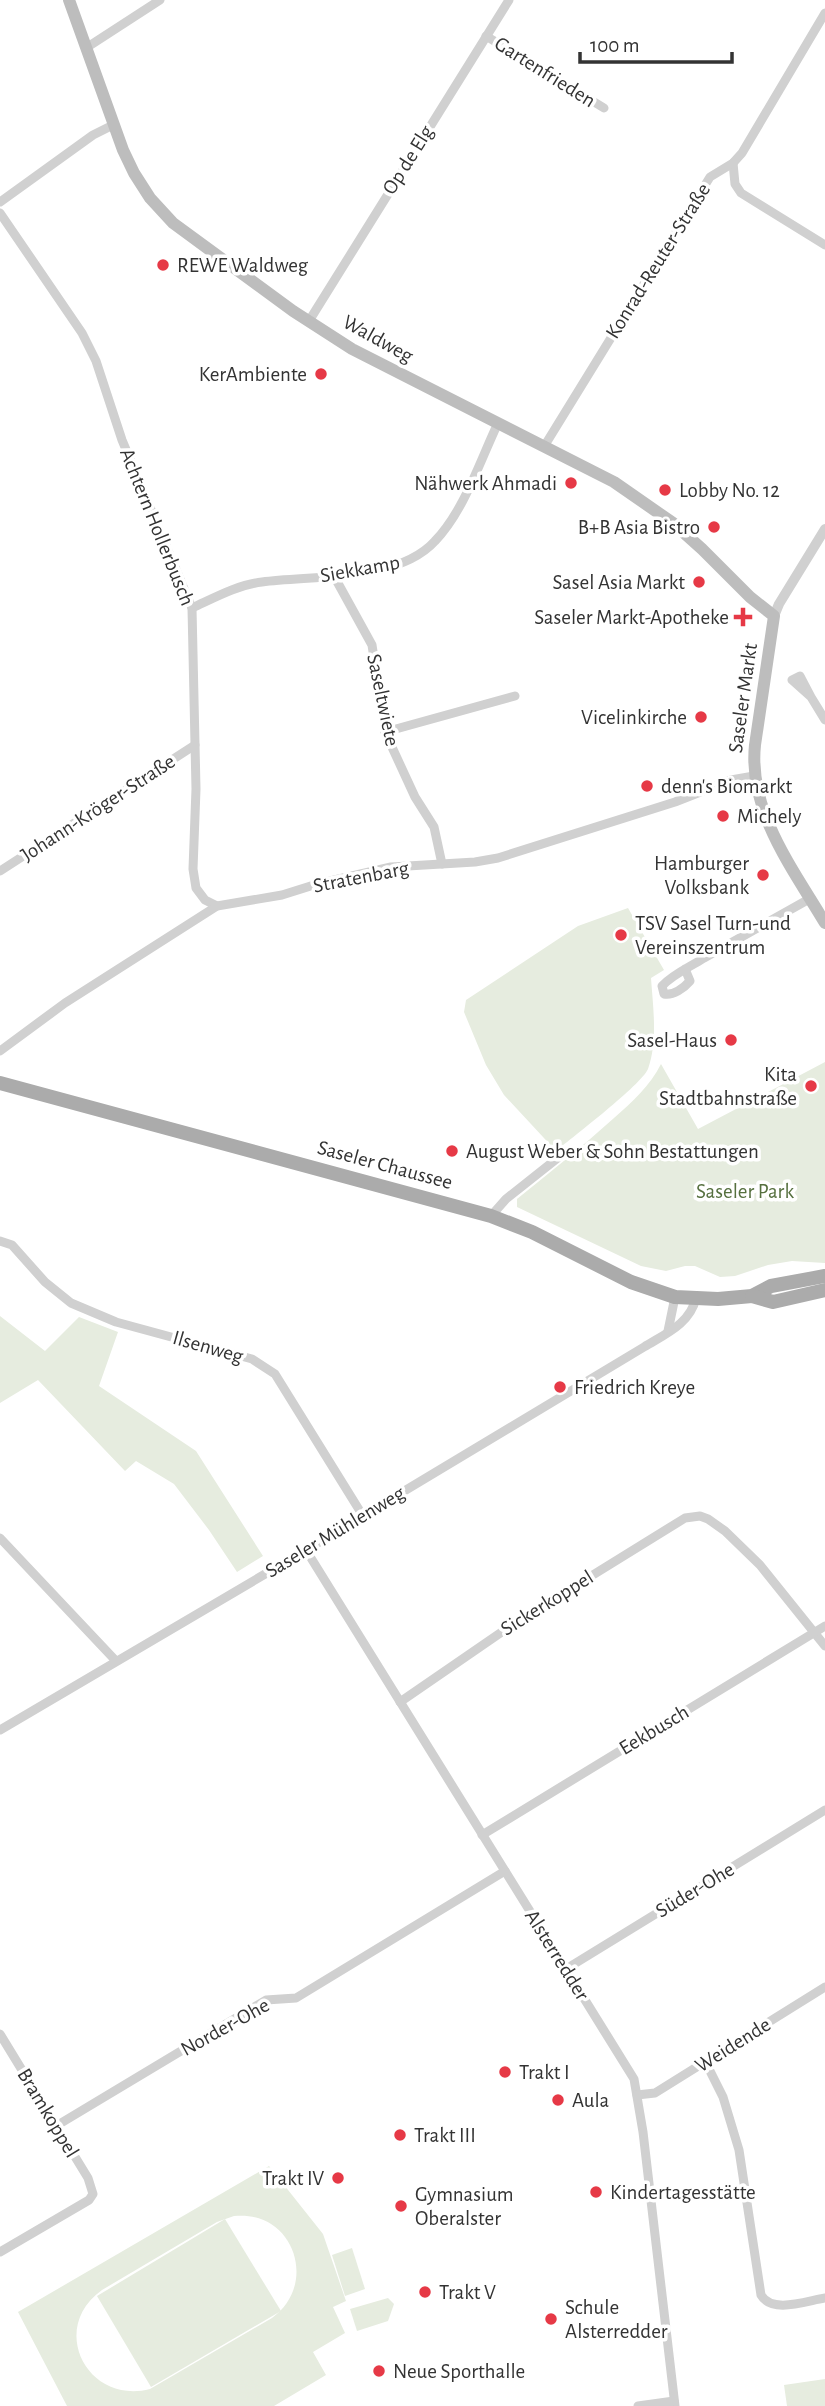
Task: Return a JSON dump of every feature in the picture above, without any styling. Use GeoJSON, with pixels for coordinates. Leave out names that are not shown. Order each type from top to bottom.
{"type":"FeatureCollection","features":[{"type":"Feature","properties":{"kind":"main road","name":"Waldweg"},"geometry":{"type":"LineString","coordinates":[[69,0],[113,125],[134,173],[150,198],[173,223],[352,349],[606,477],[650,506],[702,549],[750,597],[775,616]]}},
{"type":"Feature","properties":{"kind":"main road","name":"Saseler Markt"},"geometry":{"type":"LineString","coordinates":[[775,616],[755,745],[754,776],[758,796],[771,830],[825,923]]}},
{"type":"Feature","properties":{"kind":"main road","name":"Saseler Chaussee"},"geometry":{"type":"LineString","coordinates":[[0,1083],[491,1216],[532,1232],[631,1282],[676,1297],[718,1299],[752,1296],[773,1302],[825,1290]]}},
{"type":"Feature","properties":{"kind":"main road","name":"Saseler Chaussee"},"geometry":{"type":"LineString","coordinates":[[752,1296],[771,1286],[825,1276]]}},
{"type":"Feature","properties":{"kind":"street"},"geometry":{"type":"LineString","coordinates":[[86,48],[160,0]]}},
{"type":"Feature","properties":{"kind":"street","name":"Op de Elg"},"geometry":{"type":"LineString","coordinates":[[309,321],[509,0]]}},
{"type":"Feature","properties":{"kind":"street","name":"Konrad-Reuter-Straße"},"geometry":{"type":"LineString","coordinates":[[545,446],[710,177],[733,163],[742,153],[825,13]]}},
{"type":"Feature","properties":{"kind":"street","name":"Gartenfrieden"},"geometry":{"type":"LineString","coordinates":[[486,36],[604,108]]}},
{"type":"Feature","properties":{"kind":"street"},"geometry":{"type":"LineString","coordinates":[[0,202],[93,135],[113,125]]}},
{"type":"Feature","properties":{"kind":"street"},"geometry":{"type":"LineString","coordinates":[[733,163],[735,184],[741,193],[825,245]]}},
{"type":"Feature","properties":{"kind":"street","name":"Achtern Hollerbusch"},"geometry":{"type":"LineString","coordinates":[[0,213],[82,333],[96,361],[122,440],[192,608],[195,745],[192,869],[196,888],[205,900],[217,906]]}},
{"type":"Feature","properties":{"kind":"street","name":"Siekkamp"},"geometry":{"type":"LineString","coordinates":[[192,608],[239,587],[260,582],[334,576],[398,566],[414,558],[446,529],[498,423]]}},
{"type":"Feature","properties":{"kind":"street"},"geometry":{"type":"LineString","coordinates":[[775,616],[779,604],[825,529]]}},
{"type":"Feature","properties":{"kind":"street","name":"Saseltwiete"},"geometry":{"type":"LineString","coordinates":[[334,576],[372,645],[385,733],[415,797],[434,827],[442,864]]}},
{"type":"Feature","properties":{"kind":"street"},"geometry":{"type":"LineString","coordinates":[[385,733],[515,696]]}},
{"type":"Feature","properties":{"kind":"street"},"geometry":{"type":"LineString","coordinates":[[811,697],[825,720]]}},
{"type":"Feature","properties":{"kind":"street","name":"Johann-Kröger-Straße"},"geometry":{"type":"LineString","coordinates":[[1,868],[195,745]]}},
{"type":"Feature","properties":{"kind":"street","name":"Stratenbarg"},"geometry":{"type":"LineString","coordinates":[[0,1051],[65,1003],[217,906],[282,895],[391,867],[498,858],[675,802],[731,780],[754,776]]}},
{"type":"Feature","properties":{"kind":"street"},"geometry":{"type":"LineString","coordinates":[[685,969],[811,898]]}},
{"type":"Feature","properties":{"kind":"street"},"geometry":{"type":"LineString","coordinates":[[491,1216],[506,1199],[564,1153]]}},
{"type":"Feature","properties":{"kind":"street","name":"Ilsenweg"},"geometry":{"type":"LineString","coordinates":[[0,1241],[12,1245],[45,1282],[71,1303],[116,1322],[252,1359],[275,1374],[363,1516]]}},
{"type":"Feature","properties":{"kind":"street"},"geometry":{"type":"LineString","coordinates":[[668,1331],[676,1297]]}},
{"type":"Feature","properties":{"kind":"street","name":"Saseler Mühlenweg"},"geometry":{"type":"LineString","coordinates":[[0,1730],[363,1516],[668,1331],[690,1315],[696,1298]]}},
{"type":"Feature","properties":{"kind":"street","name":"Sickerkoppel"},"geometry":{"type":"LineString","coordinates":[[400,1702],[558,1596],[685,1518],[700,1516],[725,1531],[760,1565],[813,1633]]}},
{"type":"Feature","properties":{"kind":"street"},"geometry":{"type":"LineString","coordinates":[[0,1538],[116,1661]]}},
{"type":"Feature","properties":{"kind":"street","name":"Alsterredder"},"geometry":{"type":"LineString","coordinates":[[306,1550],[629,2070],[637,2095],[675,2403]]}},
{"type":"Feature","properties":{"kind":"street","name":"Eekbusch"},"geometry":{"type":"LineString","coordinates":[[482,1835],[825,1626]]}},
{"type":"Feature","properties":{"kind":"street"},"geometry":{"type":"LineString","coordinates":[[813,1633],[825,1646]]}},
{"type":"Feature","properties":{"kind":"street","name":"Süder-Ohe"},"geometry":{"type":"LineString","coordinates":[[566,1969],[825,1810]]}},
{"type":"Feature","properties":{"kind":"street","name":"Norder-Ohe"},"geometry":{"type":"LineString","coordinates":[[56,2126],[266,2000],[296,1998],[505,1871]]}},
{"type":"Feature","properties":{"kind":"street","name":"Weidende"},"geometry":{"type":"LineString","coordinates":[[637,2095],[654,2093],[825,1987]]}},
{"type":"Feature","properties":{"kind":"street","name":"Bramkoppel"},"geometry":{"type":"LineString","coordinates":[[0,2034],[91,2184],[93,2194],[89,2200],[0,2252]]}},
{"type":"Feature","properties":{"kind":"street"},"geometry":{"type":"LineString","coordinates":[[706,2063],[734,2129],[762,2298],[771,2305],[825,2298]]}},
{"type":"Feature","properties":{"kind":"street"},"geometry":{"type":"LineString","coordinates":[[638,2406],[675,2403]]}},
{"type":"Feature","properties":{"kind":"green space"},"geometry":{"type":"Polygon","coordinates":[[[628,908],[664,970],[651,978],[654,1036],[648,1069],[620,1098],[556,1151],[504,1095],[486,1065],[464,1012],[466,1000],[578,926],[628,908]]]}},
{"type":"Feature","properties":{"kind":"green space","name":"Saseler Park"},"geometry":{"type":"Polygon","coordinates":[[[825,1062],[825,1263],[792,1261],[768,1265],[735,1276],[720,1277],[695,1266],[666,1271],[641,1266],[517,1207],[517,1199],[634,1100],[661,1064],[698,1129],[825,1062]]]}},
{"type":"Feature","properties":{"kind":"green space"},"geometry":{"type":"Polygon","coordinates":[[[0,1316],[45,1351],[79,1317],[118,1332],[99,1386],[196,1451],[263,1556],[237,1572],[174,1484],[136,1461],[125,1471],[38,1380],[0,1403],[0,1316]]]}},
{"type":"Feature","properties":{"kind":"green space"},"geometry":{"type":"Polygon","coordinates":[[[269,2166],[323,2234],[346,2301],[333,2307],[345,2333],[313,2352],[326,2375],[274,2406],[67,2406],[18,2312],[269,2166]],[[234,2216],[217,2222],[102,2290],[86,2306],[78,2324],[77,2342],[82,2360],[93,2375],[108,2386],[128,2391],[150,2389],[272,2318],[286,2304],[294,2287],[296,2269],[293,2252],[285,2237],[272,2225],[255,2217],[234,2216]]]}},
{"type":"Feature","properties":{"kind":"green space"},"geometry":{"type":"Polygon","coordinates":[[[225,2219],[281,2311],[151,2387],[97,2296],[225,2219]]]}},
{"type":"Feature","properties":{"kind":"green space"},"geometry":{"type":"Polygon","coordinates":[[[352,2248],[365,2289],[345,2296],[332,2255],[352,2248]]]}},
{"type":"Feature","properties":{"kind":"green space"},"geometry":{"type":"Polygon","coordinates":[[[388,2298],[394,2304],[388,2321],[357,2331],[350,2309],[388,2298]]]}},
{"type":"Feature","properties":{"kind":"green space"},"geometry":{"type":"Polygon","coordinates":[[[825,2379],[825,2406],[787,2406],[784,2385],[825,2379]]]}},
{"type":"Feature","properties":{"kind":"place","name":"REWE Waldweg"},"geometry":{"type":"Point","coordinates":[163,265]}},
{"type":"Feature","properties":{"kind":"place","name":"KerAmbiente"},"geometry":{"type":"Point","coordinates":[321,374]}},
{"type":"Feature","properties":{"kind":"place","name":"Nähwerk Ahmadi"},"geometry":{"type":"Point","coordinates":[571,483]}},
{"type":"Feature","properties":{"kind":"place","name":"Lobby No. 12"},"geometry":{"type":"Point","coordinates":[665,490]}},
{"type":"Feature","properties":{"kind":"place","name":"B+B Asia Bistro"},"geometry":{"type":"Point","coordinates":[714,527]}},
{"type":"Feature","properties":{"kind":"place","name":"Sasel Asia Markt"},"geometry":{"type":"Point","coordinates":[699,582]}},
{"type":"Feature","properties":{"kind":"place","name":"Saseler Markt-Apotheke"},"geometry":{"type":"Point","coordinates":[743,617]}},
{"type":"Feature","properties":{"kind":"place","name":"Vicelinkirche"},"geometry":{"type":"Point","coordinates":[701,717]}},
{"type":"Feature","properties":{"kind":"place","name":"denn's Biomarkt"},"geometry":{"type":"Point","coordinates":[647,786]}},
{"type":"Feature","properties":{"kind":"place","name":"Michely"},"geometry":{"type":"Point","coordinates":[723,816]}},
{"type":"Feature","properties":{"kind":"place","name":"Hamburger Volksbank"},"geometry":{"type":"Point","coordinates":[763,875]}},
{"type":"Feature","properties":{"kind":"place","name":"TSV Sasel Turn-und Vereinszentrum"},"geometry":{"type":"Point","coordinates":[621,935]}},
{"type":"Feature","properties":{"kind":"place","name":"Sasel-Haus"},"geometry":{"type":"Point","coordinates":[731,1040]}},
{"type":"Feature","properties":{"kind":"place","name":"Kita Stadtbahnstraße"},"geometry":{"type":"Point","coordinates":[811,1086]}},
{"type":"Feature","properties":{"kind":"place","name":"August Weber & Sohn Bestattungen"},"geometry":{"type":"Point","coordinates":[452,1151]}},
{"type":"Feature","properties":{"kind":"place","name":"Friedrich Kreye"},"geometry":{"type":"Point","coordinates":[560,1387]}},
{"type":"Feature","properties":{"kind":"place","name":"Trakt I"},"geometry":{"type":"Point","coordinates":[505,2072]}},
{"type":"Feature","properties":{"kind":"place","name":"Aula"},"geometry":{"type":"Point","coordinates":[558,2100]}},
{"type":"Feature","properties":{"kind":"place","name":"Trakt III"},"geometry":{"type":"Point","coordinates":[400,2135]}},
{"type":"Feature","properties":{"kind":"place","name":"Trakt IV"},"geometry":{"type":"Point","coordinates":[338,2178]}},
{"type":"Feature","properties":{"kind":"place","name":"Kindertagesstätte"},"geometry":{"type":"Point","coordinates":[596,2192]}},
{"type":"Feature","properties":{"kind":"place","name":"Gymnasium Oberalster"},"geometry":{"type":"Point","coordinates":[401,2206]}},
{"type":"Feature","properties":{"kind":"place","name":"Trakt V"},"geometry":{"type":"Point","coordinates":[425,2292]}},
{"type":"Feature","properties":{"kind":"place","name":"Schule Alsterredder"},"geometry":{"type":"Point","coordinates":[551,2319]}},
{"type":"Feature","properties":{"kind":"place","name":"Neue Sporthalle"},"geometry":{"type":"Point","coordinates":[379,2371]}}]}
